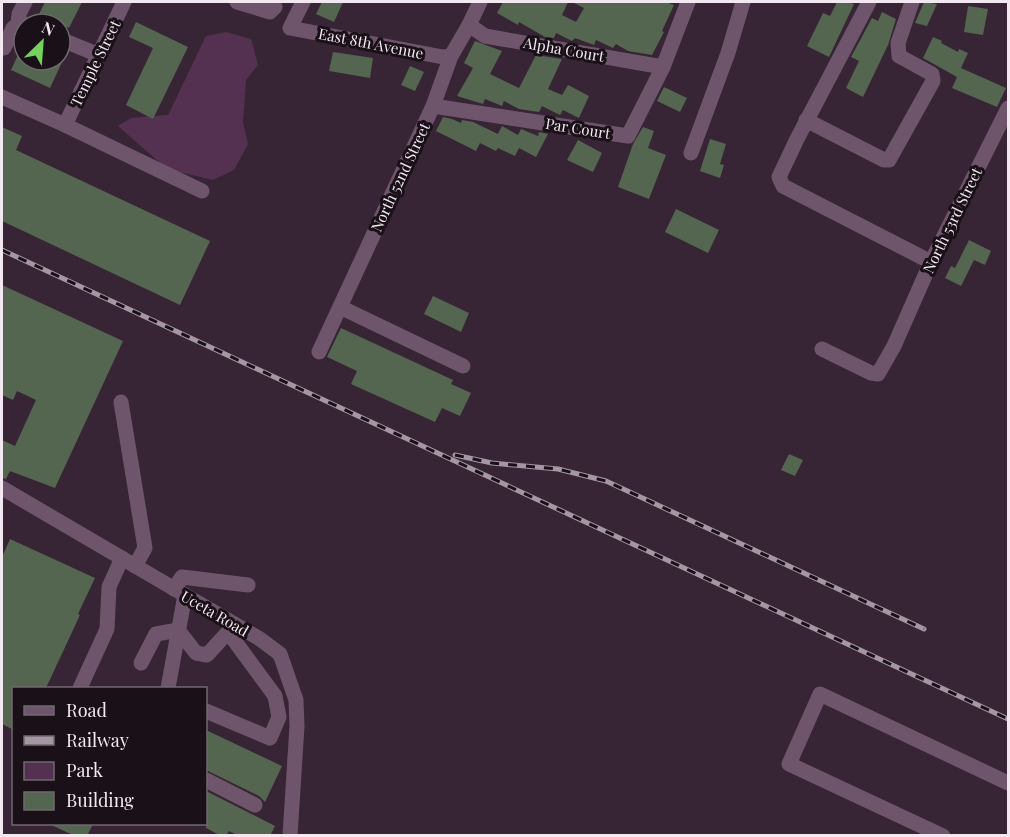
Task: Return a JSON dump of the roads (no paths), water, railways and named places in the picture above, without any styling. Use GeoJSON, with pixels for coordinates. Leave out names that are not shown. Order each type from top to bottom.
{"type":"FeatureCollection","features":[{"type":"Feature","properties":{"kind":"street","name":"Temple Street"},"geometry":{"type":"LineString","coordinates":[[65,125],[124,2]]}},
{"type":"Feature","properties":{"kind":"street"},"geometry":{"type":"LineString","coordinates":[[242,2],[270,12],[275,7],[273,2]]}},
{"type":"Feature","properties":{"kind":"street","name":"East 8th Avenue"},"geometry":{"type":"LineString","coordinates":[[303,2],[290,28],[442,57],[452,56]]}},
{"type":"Feature","properties":{"kind":"street","name":"North 52nd Street"},"geometry":{"type":"LineString","coordinates":[[319,352],[433,106],[452,56],[480,2]]}},
{"type":"Feature","properties":{"kind":"street","name":"Par Court"},"geometry":{"type":"LineString","coordinates":[[433,106],[628,136],[663,67],[688,2]]}},
{"type":"Feature","properties":{"kind":"street"},"geometry":{"type":"LineString","coordinates":[[691,153],[728,53],[743,2]]}},
{"type":"Feature","properties":{"kind":"street"},"geometry":{"type":"LineString","coordinates":[[869,2],[806,120],[779,177],[783,186],[930,262]]}},
{"type":"Feature","properties":{"kind":"street"},"geometry":{"type":"LineString","coordinates":[[806,120],[884,160],[890,160],[933,81],[932,74],[898,56],[898,43],[912,2]]}},
{"type":"Feature","properties":{"kind":"street","name":"Alpha Court"},"geometry":{"type":"LineString","coordinates":[[469,25],[484,36],[663,67]]}},
{"type":"Feature","properties":{"kind":"street"},"geometry":{"type":"LineString","coordinates":[[2,49],[12,30]]}},
{"type":"Feature","properties":{"kind":"street"},"geometry":{"type":"LineString","coordinates":[[72,44],[99,55]]}},
{"type":"Feature","properties":{"kind":"street"},"geometry":{"type":"LineString","coordinates":[[2,97],[202,191]]}},
{"type":"Feature","properties":{"kind":"street","name":"North 53rd Street"},"geometry":{"type":"LineString","coordinates":[[822,349],[871,373],[878,374],[900,333],[930,262],[1008,108]]}},
{"type":"Feature","properties":{"kind":"street"},"geometry":{"type":"LineString","coordinates":[[340,307],[463,366]]}},
{"type":"Feature","properties":{"kind":"street"},"geometry":{"type":"LineString","coordinates":[[80,687],[106,629],[109,587],[128,562],[145,548],[121,402]]}},
{"type":"Feature","properties":{"kind":"street","name":"Uceta Road"},"geometry":{"type":"LineString","coordinates":[[2,488],[179,592],[231,628],[260,639],[280,654],[296,700],[297,726],[290,828]]}},
{"type":"Feature","properties":{"kind":"street"},"geometry":{"type":"LineString","coordinates":[[168,687],[178,630],[179,592],[182,577],[248,585]]}},
{"type":"Feature","properties":{"kind":"street"},"geometry":{"type":"LineString","coordinates":[[178,630],[196,652],[207,655],[231,628],[274,696],[279,717],[270,738],[207,711]]}},
{"type":"Feature","properties":{"kind":"street"},"geometry":{"type":"LineString","coordinates":[[141,663],[156,634],[178,630]]}},
{"type":"Feature","properties":{"kind":"street"},"geometry":{"type":"LineString","coordinates":[[943,836],[789,764],[820,694],[1008,783]]}},
{"type":"Feature","properties":{"kind":"street"},"geometry":{"type":"LineString","coordinates":[[207,781],[255,805]]}},
{"type":"Feature","properties":{"kind":"railway"},"geometry":{"type":"LineString","coordinates":[[2,250],[1008,719]]}},
{"type":"Feature","properties":{"kind":"railway"},"geometry":{"type":"LineString","coordinates":[[455,455],[492,463],[558,469],[606,481],[924,629]]}}]}
